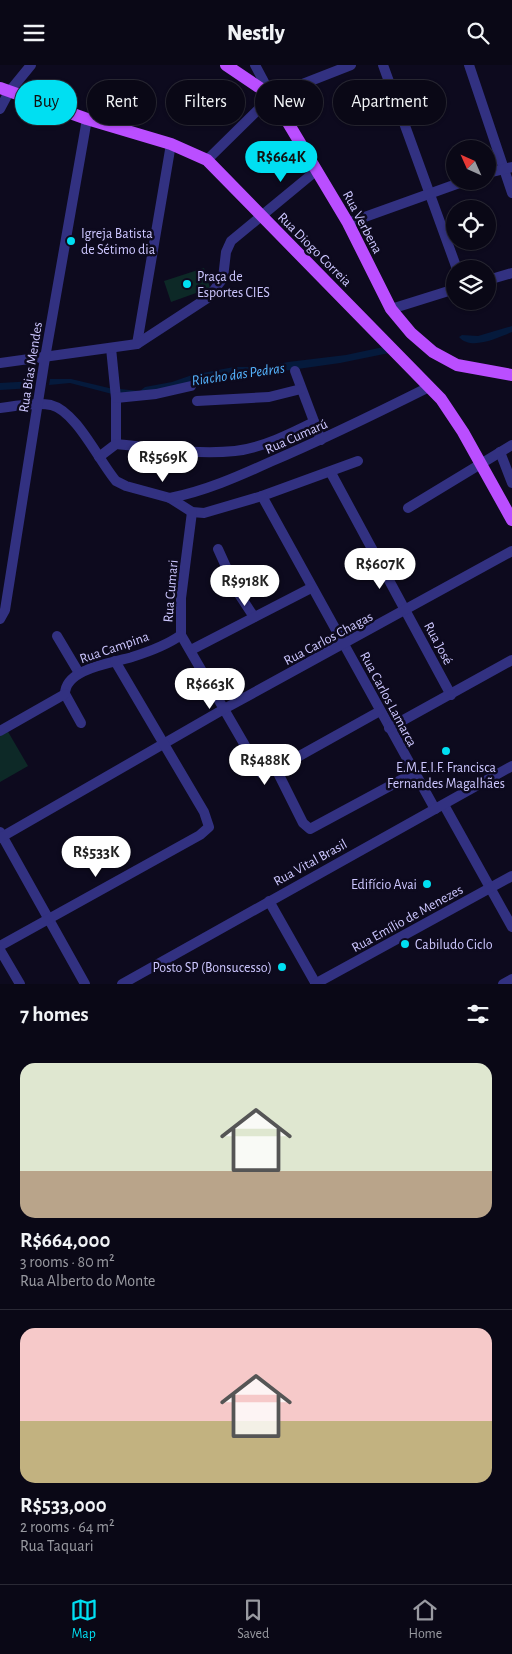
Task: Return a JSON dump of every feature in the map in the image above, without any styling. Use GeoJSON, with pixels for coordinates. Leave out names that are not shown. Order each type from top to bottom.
{"type":"FeatureCollection","features":[{"type":"Feature","properties":{"kind":"main road"},"geometry":{"type":"LineString","coordinates":[[226,65],[255,85]]}},
{"type":"Feature","properties":{"kind":"main road","name":"Rua Diogo Correia"},"geometry":{"type":"LineString","coordinates":[[3,92],[87,119]]}},
{"type":"Feature","properties":{"kind":"main road","name":"Rua Diogo Correia"},"geometry":{"type":"LineString","coordinates":[[107,125],[171,144],[207,160],[429,387]]}},
{"type":"Feature","properties":{"kind":"main road","name":"Rua Verbena"},"geometry":{"type":"LineString","coordinates":[[290,125],[348,223],[391,309],[411,333],[433,352],[468,369],[512,375]]}},
{"type":"Feature","properties":{"kind":"main road"},"geometry":{"type":"LineString","coordinates":[[429,387],[452,413],[512,520]]}},
{"type":"Feature","properties":{"kind":"street"},"geometry":{"type":"LineString","coordinates":[[0,109],[3,92],[31,65]]}},
{"type":"Feature","properties":{"kind":"street","name":"Rua Verbena"},"geometry":{"type":"LineString","coordinates":[[255,65],[263,80]]}},
{"type":"Feature","properties":{"kind":"street"},"geometry":{"type":"LineString","coordinates":[[313,80],[351,65]]}},
{"type":"Feature","properties":{"kind":"street"},"geometry":{"type":"LineString","coordinates":[[383,65],[454,260]]}},
{"type":"Feature","properties":{"kind":"street"},"geometry":{"type":"LineString","coordinates":[[470,65],[508,167],[512,193]]}},
{"type":"Feature","properties":{"kind":"street"},"geometry":{"type":"LineString","coordinates":[[207,160],[255,113]]}},
{"type":"Feature","properties":{"kind":"street","name":"Rua Bias Mendes"},"geometry":{"type":"LineString","coordinates":[[0,619],[5,610],[40,384],[87,119]]}},
{"type":"Feature","properties":{"kind":"street"},"geometry":{"type":"LineString","coordinates":[[137,344],[171,144]]}},
{"type":"Feature","properties":{"kind":"street"},"geometry":{"type":"LineString","coordinates":[[496,171],[508,167]]}},
{"type":"Feature","properties":{"kind":"street"},"geometry":{"type":"LineString","coordinates":[[0,363],[137,344],[208,297],[223,278],[226,252],[231,241],[317,170]]}},
{"type":"Feature","properties":{"kind":"street"},"geometry":{"type":"LineString","coordinates":[[348,223],[446,188]]}},
{"type":"Feature","properties":{"kind":"street"},"geometry":{"type":"LineString","coordinates":[[496,278],[512,273]]}},
{"type":"Feature","properties":{"kind":"street"},"geometry":{"type":"LineString","coordinates":[[391,309],[446,292]]}},
{"type":"Feature","properties":{"kind":"street"},"geometry":{"type":"LineString","coordinates":[[112,348],[116,444]]}},
{"type":"Feature","properties":{"kind":"street"},"geometry":{"type":"LineString","coordinates":[[295,371],[322,440]]}},
{"type":"Feature","properties":{"kind":"street"},"geometry":{"type":"LineString","coordinates":[[115,393],[156,394],[191,386]]}},
{"type":"Feature","properties":{"kind":"street","name":"Rua Cumarú"},"geometry":{"type":"LineString","coordinates":[[170,498],[219,484],[322,440],[429,387]]}},
{"type":"Feature","properties":{"kind":"street"},"geometry":{"type":"LineString","coordinates":[[197,401],[269,397],[301,389]]}},
{"type":"Feature","properties":{"kind":"street"},"geometry":{"type":"LineString","coordinates":[[0,408],[37,404],[51,405],[66,413],[116,481],[126,487],[170,498],[192,513],[218,511],[331,473],[358,461]]}},
{"type":"Feature","properties":{"kind":"street"},"geometry":{"type":"LineString","coordinates":[[99,457],[116,444],[191,452],[236,451],[281,437],[314,422]]}},
{"type":"Feature","properties":{"kind":"street"},"geometry":{"type":"LineString","coordinates":[[408,508],[512,445]]}},
{"type":"Feature","properties":{"kind":"street"},"geometry":{"type":"LineString","coordinates":[[500,452],[512,483]]}},
{"type":"Feature","properties":{"kind":"street","name":"Rua José"},"geometry":{"type":"LineString","coordinates":[[331,473],[451,695]]}},
{"type":"Feature","properties":{"kind":"street","name":"Rua Carlos Lamarca"},"geometry":{"type":"LineString","coordinates":[[262,496],[414,773],[439,807],[512,927]]}},
{"type":"Feature","properties":{"kind":"street","name":"Rua Cumari"},"geometry":{"type":"LineString","coordinates":[[192,513],[181,598],[181,635],[260,771],[266,773],[276,769]]}},
{"type":"Feature","properties":{"kind":"street"},"geometry":{"type":"LineString","coordinates":[[218,549],[237,591],[254,617]]}},
{"type":"Feature","properties":{"kind":"street","name":"Rua Carlos Chagas"},"geometry":{"type":"LineString","coordinates":[[1,835],[224,709],[406,611],[512,551]]}},
{"type":"Feature","properties":{"kind":"street"},"geometry":{"type":"LineString","coordinates":[[191,650],[311,588]]}},
{"type":"Feature","properties":{"kind":"street","name":"Rua Campina"},"geometry":{"type":"LineString","coordinates":[[65,694],[65,687],[78,673],[172,641],[181,635]]}},
{"type":"Feature","properties":{"kind":"street"},"geometry":{"type":"LineString","coordinates":[[56,637],[78,673]]}},
{"type":"Feature","properties":{"kind":"street"},"geometry":{"type":"LineString","coordinates":[[389,728],[512,660]]}},
{"type":"Feature","properties":{"kind":"street"},"geometry":{"type":"LineString","coordinates":[[0,946],[206,831],[210,823],[115,661]]}},
{"type":"Feature","properties":{"kind":"street"},"geometry":{"type":"LineString","coordinates":[[0,731],[65,694],[81,723]]}},
{"type":"Feature","properties":{"kind":"street"},"geometry":{"type":"LineString","coordinates":[[380,711],[276,769],[303,823],[310,829],[414,773]]}},
{"type":"Feature","properties":{"kind":"street","name":"Rua Vital Brasil"},"geometry":{"type":"LineString","coordinates":[[122,984],[512,766]]}},
{"type":"Feature","properties":{"kind":"street"},"geometry":{"type":"LineString","coordinates":[[1,835],[85,984]]}},
{"type":"Feature","properties":{"kind":"street","name":"Rua Emílio de Menezes"},"geometry":{"type":"LineString","coordinates":[[316,984],[512,876]]}},
{"type":"Feature","properties":{"kind":"street"},"geometry":{"type":"LineString","coordinates":[[269,901],[316,984]]}},
{"type":"Feature","properties":{"kind":"street"},"geometry":{"type":"LineString","coordinates":[[0,950],[20,984]]}},
{"type":"Feature","properties":{"kind":"street"},"geometry":{"type":"LineString","coordinates":[[503,984],[512,979]]}},
{"type":"Feature","properties":{"kind":"green space","name":"Praça de Esportes CIES"},"geometry":{"type":"Polygon","coordinates":[[[204,268],[210,288],[171,302],[164,281],[204,268]]]}},
{"type":"Feature","properties":{"kind":"green space"},"geometry":{"type":"Polygon","coordinates":[[[7,730],[28,766],[0,782],[0,734],[7,730]]]}},
{"type":"Feature","properties":{"kind":"water"},"geometry":{"type":"Polygon","coordinates":[[[512,326],[512,332],[485,342],[470,343],[459,337],[462,335],[478,336],[512,326]]]}},
{"type":"Feature","properties":{"kind":"water","name":"Riacho das Pedras"},"geometry":{"type":"Polygon","coordinates":[[[388,346],[394,352],[340,363],[262,374],[219,377],[196,381],[179,387],[116,395],[70,383],[49,385],[50,379],[71,379],[109,388],[140,391],[145,387],[172,382],[192,375],[234,367],[264,367],[346,355],[388,346]]]}},
{"type":"Feature","properties":{"kind":"water"},"geometry":{"type":"Polygon","coordinates":[[[35,381],[33,388],[0,390],[0,383],[35,381]]]}},
{"type":"Feature","properties":{"kind":"place","name":"Igreja Batista de Sétimo dia"},"geometry":{"type":"Point","coordinates":[71,241]}},
{"type":"Feature","properties":{"kind":"place","name":"Praça de Esportes CIES"},"geometry":{"type":"Point","coordinates":[187,284]}},
{"type":"Feature","properties":{"kind":"place","name":"E.M.E.I.F. Francisca Fernandes Magalhães"},"geometry":{"type":"Point","coordinates":[446,751]}},
{"type":"Feature","properties":{"kind":"place","name":"Edifício Avai"},"geometry":{"type":"Point","coordinates":[427,884]}},
{"type":"Feature","properties":{"kind":"place","name":"Cabiludo Ciclo"},"geometry":{"type":"Point","coordinates":[405,944]}},
{"type":"Feature","properties":{"kind":"place","name":"Posto SP (Bonsucesso)"},"geometry":{"type":"Point","coordinates":[282,967]}}]}
